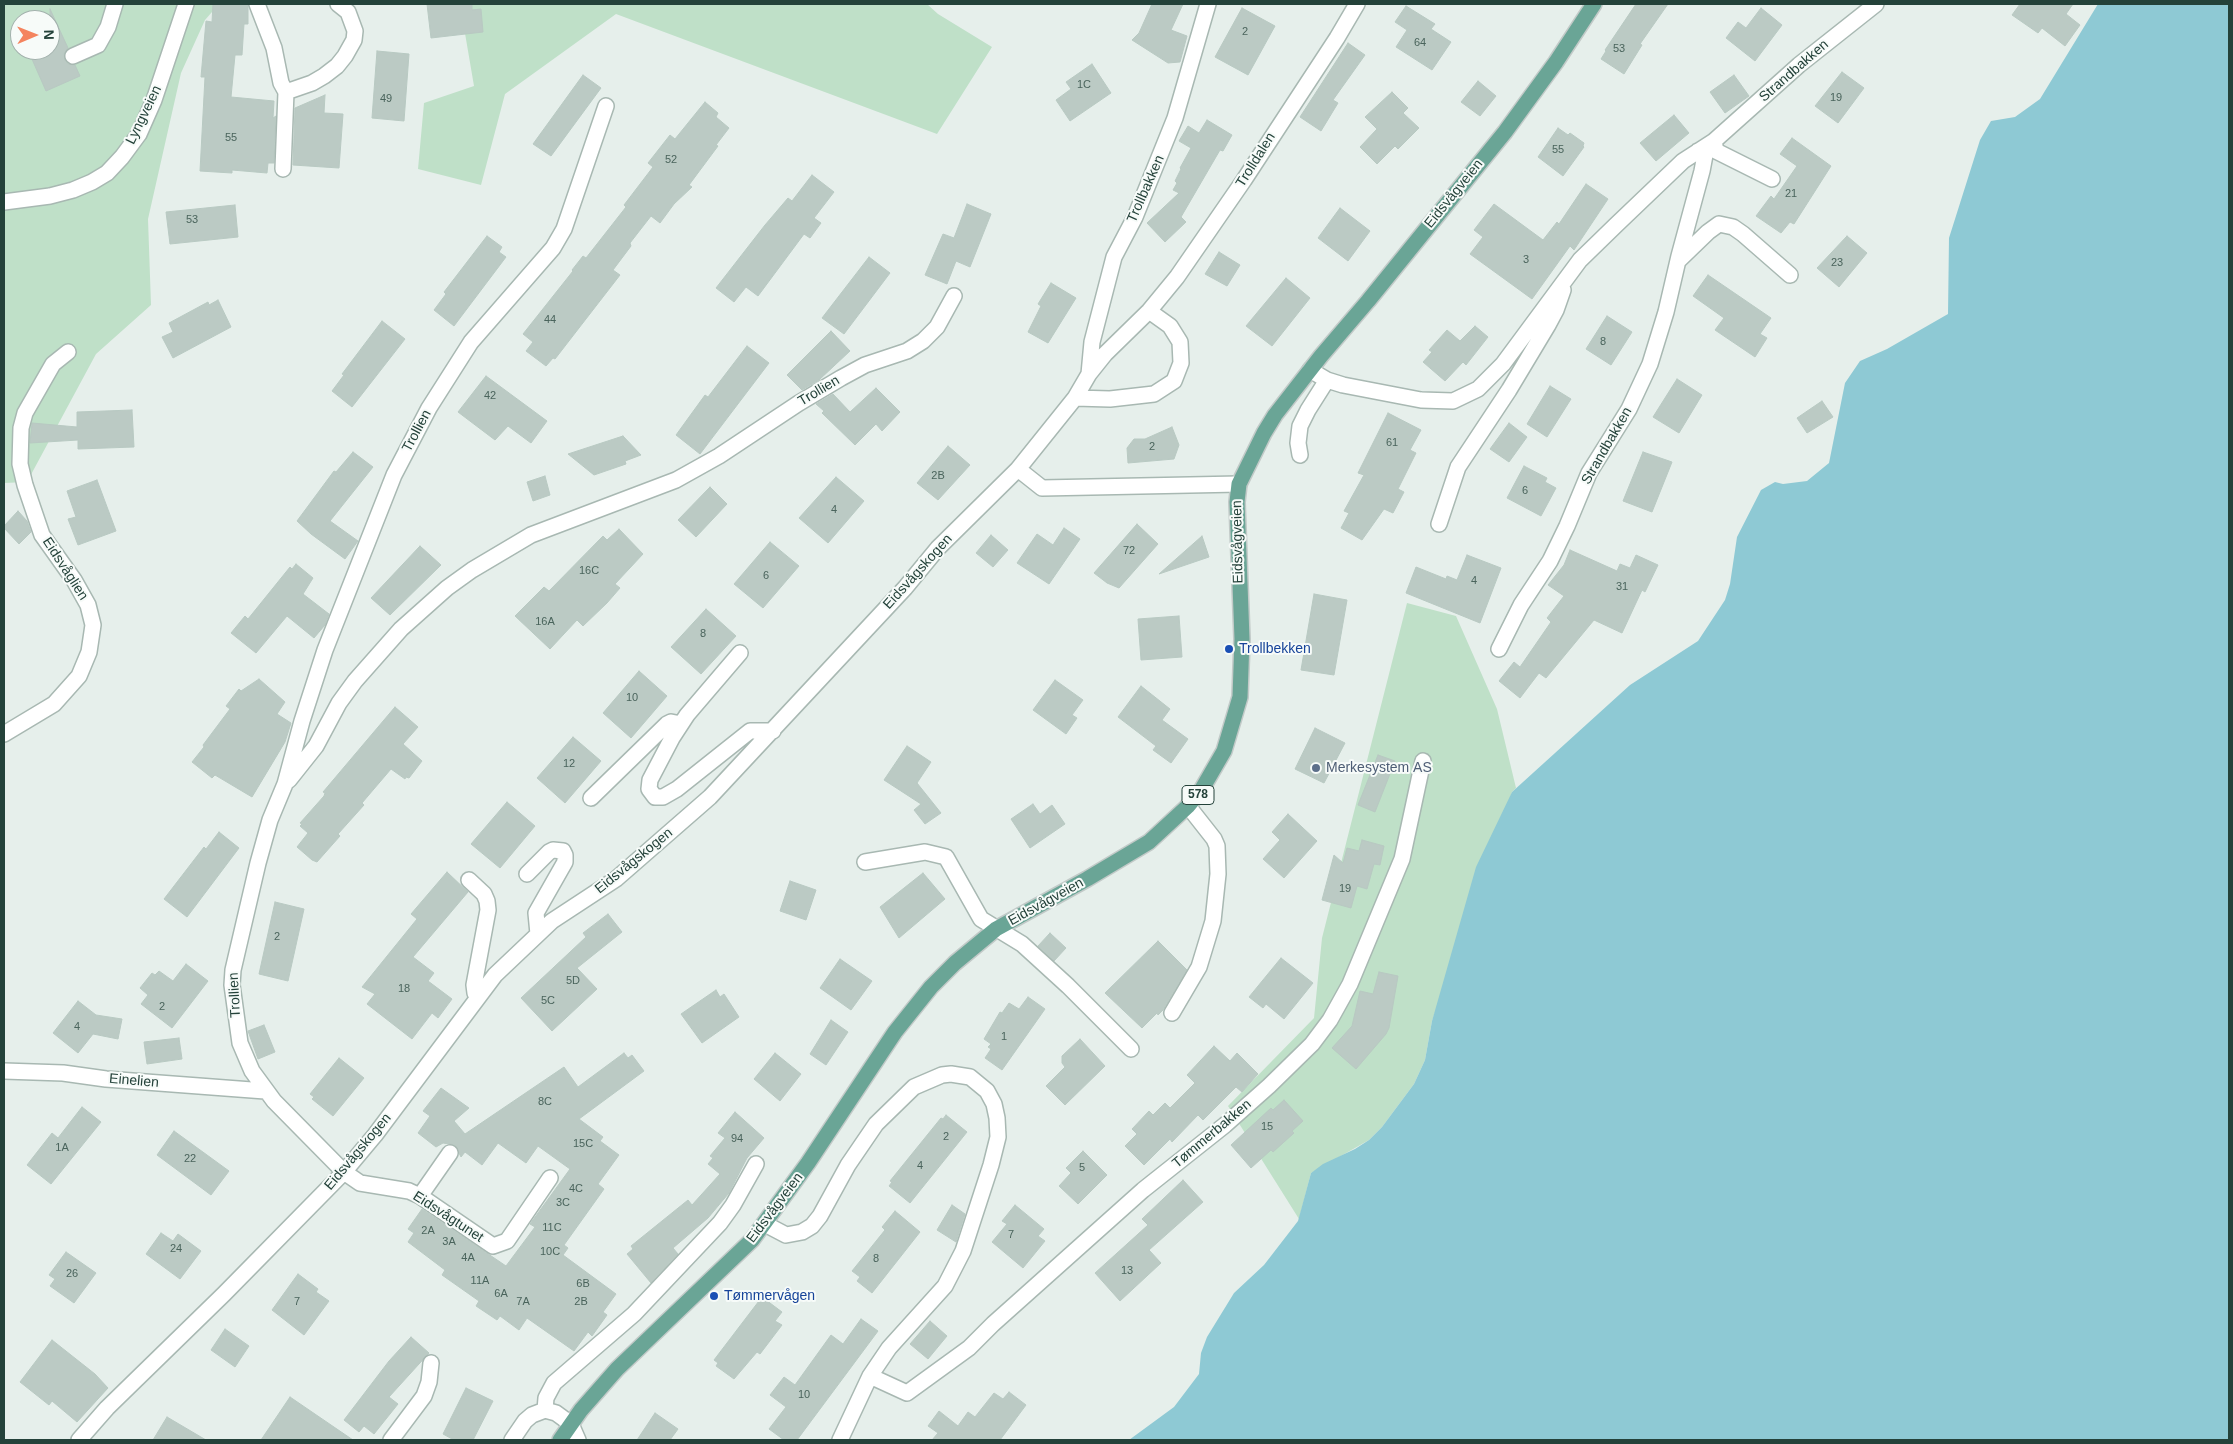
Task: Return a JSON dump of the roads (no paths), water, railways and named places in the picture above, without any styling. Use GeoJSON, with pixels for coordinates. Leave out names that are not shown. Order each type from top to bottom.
{"type":"FeatureCollection","features":[{"type":"Feature","properties":{"kind":"main road","name":"Eidsvågveien"},"geometry":{"type":"LineString","coordinates":[[560,1440],[617,1369],[737,1256],[764,1224],[808,1163],[895,1032],[955,963],[996,929],[1150,842],[1188,806],[1214,772],[1224,751],[1240,697],[1242,639],[1237,529],[1239,484],[1275,415],[1505,132],[1556,62],[1594,4]]}},
{"type":"Feature","properties":{"kind":"street"},"geometry":{"type":"LineString","coordinates":[[73,56],[98,45],[108,27],[116,4]]}},
{"type":"Feature","properties":{"kind":"street","name":"Lyngveien"},"geometry":{"type":"LineString","coordinates":[[4,202],[50,196],[73,190],[107,173],[122,157],[139,134],[154,100],[186,4]]}},
{"type":"Feature","properties":{"kind":"street"},"geometry":{"type":"LineString","coordinates":[[257,4],[274,48],[281,83],[286,92],[283,169]]}},
{"type":"Feature","properties":{"kind":"street"},"geometry":{"type":"LineString","coordinates":[[286,92],[318,80],[337,66],[345,56],[354,40],[355,31],[348,12],[338,4]]}},
{"type":"Feature","properties":{"kind":"street","name":"Trollbakken"},"geometry":{"type":"LineString","coordinates":[[1089,374],[1092,342],[1114,257],[1135,217],[1175,118],[1208,4]]}},
{"type":"Feature","properties":{"kind":"street","name":"Trolldalen"},"geometry":{"type":"LineString","coordinates":[[1018,469],[1075,398],[1089,374],[1105,354],[1149,311],[1177,277],[1218,220],[1337,38],[1357,4]]}},
{"type":"Feature","properties":{"kind":"street","name":"Strandbakken"},"geometry":{"type":"LineString","coordinates":[[1310,370],[1327,380],[1421,400],[1453,401],[1478,389],[1503,364],[1580,260],[1616,224],[1684,161],[1714,141],[1799,65],[1876,4]]}},
{"type":"Feature","properties":{"kind":"street","name":"Trollien"},"geometry":{"type":"LineString","coordinates":[[344,1172],[265,1091],[252,1071],[240,1043],[233,1001],[233,970],[258,863],[325,650],[364,548],[400,462],[429,408],[471,342],[553,248],[564,229],[606,106]]}},
{"type":"Feature","properties":{"kind":"street"},"geometry":{"type":"LineString","coordinates":[[1714,141],[1716,152],[1772,180]]}},
{"type":"Feature","properties":{"kind":"street","name":"Strandbakken"},"geometry":{"type":"LineString","coordinates":[[1499,649],[1521,605],[1550,561],[1589,472],[1629,409],[1650,364],[1666,312],[1705,155],[1698,151]]}},
{"type":"Feature","properties":{"kind":"street"},"geometry":{"type":"LineString","coordinates":[[1679,260],[1719,224],[1733,227],[1743,234],[1790,275]]}},
{"type":"Feature","properties":{"kind":"street","name":"Strandbakken"},"geometry":{"type":"LineString","coordinates":[[1439,524],[1458,467],[1509,390],[1548,325],[1556,310],[1564,281]]}},
{"type":"Feature","properties":{"kind":"street","name":"Trollien"},"geometry":{"type":"LineString","coordinates":[[283,787],[316,746],[340,703],[361,674],[401,629],[447,588],[472,570],[531,535],[676,480],[719,456],[799,403],[865,365],[907,351],[937,327],[954,296]]}},
{"type":"Feature","properties":{"kind":"street"},"geometry":{"type":"LineString","coordinates":[[1075,398],[1110,399],[1154,394],[1174,381],[1182,363],[1180,342],[1170,326],[1149,311]]}},
{"type":"Feature","properties":{"kind":"street","name":"Eidsvåglien"},"geometry":{"type":"LineString","coordinates":[[4,734],[54,704],[79,676],[90,652],[93,625],[88,605],[74,580],[42,536],[20,464],[21,428],[25,412],[48,371],[57,360],[68,352]]}},
{"type":"Feature","properties":{"kind":"street"},"geometry":{"type":"LineString","coordinates":[[1300,455],[1298,443],[1300,426],[1327,380]]}},
{"type":"Feature","properties":{"kind":"street"},"geometry":{"type":"LineString","coordinates":[[1018,469],[1042,488],[1239,484]]}},
{"type":"Feature","properties":{"kind":"street","name":"Eidsvågskogen"},"geometry":{"type":"LineString","coordinates":[[79,1440],[107,1408],[224,1294],[344,1172],[375,1135],[496,975],[552,921],[616,879],[710,797],[905,588],[938,548],[1018,469]]}},
{"type":"Feature","properties":{"kind":"street"},"geometry":{"type":"LineString","coordinates":[[740,653],[681,724],[650,780],[649,789],[655,796],[663,797],[677,789],[750,732],[773,731]]}},
{"type":"Feature","properties":{"kind":"street"},"geometry":{"type":"LineString","coordinates":[[591,798],[667,724],[671,722],[681,724]]}},
{"type":"Feature","properties":{"kind":"street","name":"Tømmerbakken"},"geometry":{"type":"LineString","coordinates":[[870,1376],[906,1393],[969,1348],[993,1324],[1143,1190],[1269,1086],[1312,1044],[1330,1020],[1350,984],[1402,859],[1423,761]]}},
{"type":"Feature","properties":{"kind":"street"},"geometry":{"type":"LineString","coordinates":[[1172,1013],[1199,967],[1213,921],[1218,874],[1217,846],[1214,839],[1188,806]]}},
{"type":"Feature","properties":{"kind":"street"},"geometry":{"type":"LineString","coordinates":[[527,874],[548,852],[563,850],[565,862],[536,914],[538,934]]}},
{"type":"Feature","properties":{"kind":"street","name":"Eidsvågveien"},"geometry":{"type":"LineString","coordinates":[[865,862],[924,852],[946,857],[980,919],[1022,944],[1068,986],[1131,1049]]}},
{"type":"Feature","properties":{"kind":"street"},"geometry":{"type":"LineString","coordinates":[[469,880],[484,894],[488,910],[474,985],[475,993],[478,997]]}},
{"type":"Feature","properties":{"kind":"street","name":"Einelien"},"geometry":{"type":"LineString","coordinates":[[4,1071],[63,1073],[106,1079],[265,1091]]}},
{"type":"Feature","properties":{"kind":"street"},"geometry":{"type":"LineString","coordinates":[[764,1224],[786,1235],[802,1232],[812,1226],[876,1124],[914,1087],[942,1075],[951,1074],[970,1077],[987,1091],[994,1104],[998,1137],[991,1165],[963,1251],[945,1286],[889,1348],[870,1376],[840,1440]]}},
{"type":"Feature","properties":{"kind":"street"},"geometry":{"type":"LineString","coordinates":[[420,1196],[450,1153]]}},
{"type":"Feature","properties":{"kind":"street"},"geometry":{"type":"LineString","coordinates":[[545,1410],[546,1398],[554,1383],[634,1314],[720,1223],[733,1205],[756,1164]]}},
{"type":"Feature","properties":{"kind":"street","name":"Eidsvågtunet"},"geometry":{"type":"LineString","coordinates":[[344,1172],[360,1183],[396,1187],[420,1196],[484,1242],[493,1246],[507,1242],[550,1178]]}},
{"type":"Feature","properties":{"kind":"street"},"geometry":{"type":"LineString","coordinates":[[391,1440],[424,1396],[429,1382],[431,1363]]}},
{"type":"Feature","properties":{"kind":"street"},"geometry":{"type":"LineString","coordinates":[[512,1440],[525,1421],[532,1415],[545,1410],[556,1413],[571,1424],[578,1440]]}},
{"type":"Feature","properties":{"kind":"water"},"geometry":{"type":"Polygon","coordinates":[[[2098,4],[2229,4],[2229,1440],[1129,1440],[1174,1407],[1199,1374],[1201,1353],[1207,1337],[1234,1293],[1264,1265],[1298,1221],[1311,1173],[1323,1164],[1355,1149],[1369,1140],[1382,1127],[1414,1084],[1425,1060],[1432,1021],[1476,867],[1512,792],[1630,685],[1698,641],[1725,600],[1730,584],[1737,537],[1761,490],[1775,482],[1783,484],[1807,481],[1829,463],[1845,383],[1860,361],[1887,349],[1948,314],[1949,238],[1980,140],[1991,121],[2015,117],[2040,99],[2098,4]]]}},
{"type":"Feature","properties":{"kind":"place","name":"Trollbekken"},"geometry":{"type":"Point","coordinates":[1229,649]}},
{"type":"Feature","properties":{"kind":"place","name":"Merkesystem AS"},"geometry":{"type":"Point","coordinates":[1316,768]}},
{"type":"Feature","properties":{"kind":"place","name":"Tømmervågen"},"geometry":{"type":"Point","coordinates":[714,1296]}}]}
